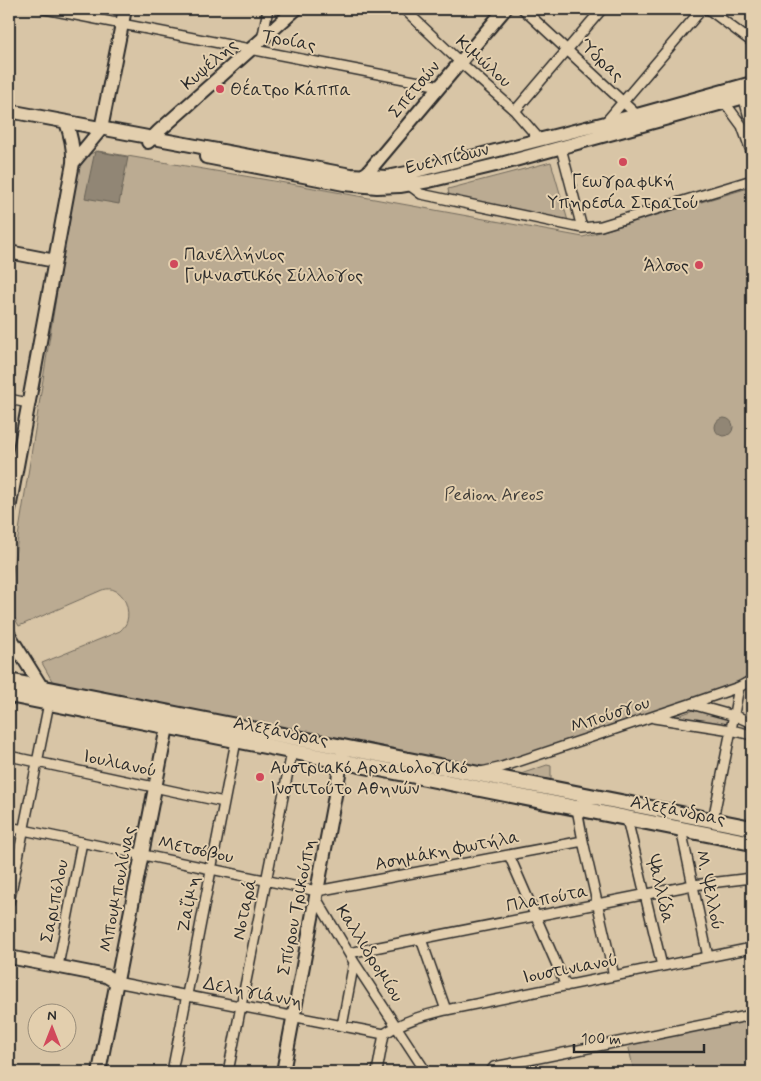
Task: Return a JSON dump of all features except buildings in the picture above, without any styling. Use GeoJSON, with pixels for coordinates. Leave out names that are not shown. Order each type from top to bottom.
{"type":"FeatureCollection","features":[{"type":"Feature","properties":{"kind":"main road"},"geometry":{"type":"LineString","coordinates":[[73,163],[98,133],[125,9]]}},
{"type":"Feature","properties":{"kind":"main road","name":"Κυψέλης"},"geometry":{"type":"LineString","coordinates":[[148,142],[296,9]]}},
{"type":"Feature","properties":{"kind":"main road","name":"Σπετσών"},"geometry":{"type":"LineString","coordinates":[[344,184],[355,181],[368,172],[505,9]]}},
{"type":"Feature","properties":{"kind":"main road","name":"Ευελπίδων"},"geometry":{"type":"LineString","coordinates":[[148,142],[331,172],[387,177],[442,171],[561,148],[726,102],[747,90]]}},
{"type":"Feature","properties":{"kind":"main road","name":"Ευελπίδων"},"geometry":{"type":"LineString","coordinates":[[148,142],[344,184],[376,187],[409,185],[442,171],[540,140],[637,115],[747,90]]}},
{"type":"Feature","properties":{"kind":"main road"},"geometry":{"type":"LineString","coordinates":[[9,111],[66,122],[98,133],[148,142]]}},
{"type":"Feature","properties":{"kind":"main road"},"geometry":{"type":"LineString","coordinates":[[9,509],[13,466],[28,403],[73,163],[74,152],[66,122]]}},
{"type":"Feature","properties":{"kind":"main road"},"geometry":{"type":"LineString","coordinates":[[9,252],[55,261]]}},
{"type":"Feature","properties":{"kind":"main road"},"geometry":{"type":"LineString","coordinates":[[9,635],[42,688]]}},
{"type":"Feature","properties":{"kind":"main road","name":"Αλεξάνδρας"},"geometry":{"type":"LineString","coordinates":[[9,681],[168,720],[236,741],[752,844]]}},
{"type":"Feature","properties":{"kind":"main road","name":"Αλεξάνδρας"},"geometry":{"type":"LineString","coordinates":[[9,695],[49,703],[344,748],[752,828]]}},
{"type":"Feature","properties":{"kind":"main road","name":"Μπουμπουλίνας"},"geometry":{"type":"LineString","coordinates":[[99,1072],[168,720]]}},
{"type":"Feature","properties":{"kind":"main road","name":"Σπύρου Τρικούπη"},"geometry":{"type":"LineString","coordinates":[[283,1072],[344,748]]}},
{"type":"Feature","properties":{"kind":"main road"},"geometry":{"type":"LineString","coordinates":[[9,957],[106,976],[116,982]]}},
{"type":"Feature","properties":{"kind":"street","name":"Τροίας"},"geometry":{"type":"LineString","coordinates":[[45,9],[440,86]]}},
{"type":"Feature","properties":{"kind":"street"},"geometry":{"type":"LineString","coordinates":[[98,9],[98,19]]}},
{"type":"Feature","properties":{"kind":"street"},"geometry":{"type":"LineString","coordinates":[[262,40],[268,9]]}},
{"type":"Feature","properties":{"kind":"street","name":"Κιμώλου"},"geometry":{"type":"LineString","coordinates":[[404,9],[515,111],[540,140]]}},
{"type":"Feature","properties":{"kind":"street","name":"Ύδρας"},"geometry":{"type":"LineString","coordinates":[[523,9],[637,115]]}},
{"type":"Feature","properties":{"kind":"street"},"geometry":{"type":"LineString","coordinates":[[515,111],[602,9]]}},
{"type":"Feature","properties":{"kind":"street"},"geometry":{"type":"LineString","coordinates":[[604,123],[702,9]]}},
{"type":"Feature","properties":{"kind":"street"},"geometry":{"type":"LineString","coordinates":[[708,9],[752,42]]}},
{"type":"Feature","properties":{"kind":"street"},"geometry":{"type":"LineString","coordinates":[[747,90],[752,128]]}},
{"type":"Feature","properties":{"kind":"street"},"geometry":{"type":"LineString","coordinates":[[726,102],[742,126],[752,154]]}},
{"type":"Feature","properties":{"kind":"street"},"geometry":{"type":"LineString","coordinates":[[561,148],[582,228]]}},
{"type":"Feature","properties":{"kind":"street"},"geometry":{"type":"LineString","coordinates":[[409,185],[421,194],[582,228],[600,226],[752,180]]}},
{"type":"Feature","properties":{"kind":"street"},"geometry":{"type":"LineString","coordinates":[[9,399],[28,403]]}},
{"type":"Feature","properties":{"kind":"street","name":"Μπούσγου"},"geometry":{"type":"LineString","coordinates":[[476,774],[651,718],[739,687],[752,680]]}},
{"type":"Feature","properties":{"kind":"street"},"geometry":{"type":"LineString","coordinates":[[713,820],[739,687]]}},
{"type":"Feature","properties":{"kind":"street"},"geometry":{"type":"LineString","coordinates":[[9,897],[49,703]]}},
{"type":"Feature","properties":{"kind":"street"},"geometry":{"type":"LineString","coordinates":[[690,704],[752,723]]}},
{"type":"Feature","properties":{"kind":"street"},"geometry":{"type":"LineString","coordinates":[[651,718],[732,730],[752,735]]}},
{"type":"Feature","properties":{"kind":"street","name":"Ζαΐμη"},"geometry":{"type":"LineString","coordinates":[[172,1072],[236,741]]}},
{"type":"Feature","properties":{"kind":"street","name":"Νοταρά"},"geometry":{"type":"LineString","coordinates":[[228,1072],[292,752]]}},
{"type":"Feature","properties":{"kind":"street","name":"Ιουλιανού"},"geometry":{"type":"LineString","coordinates":[[9,756],[224,802]]}},
{"type":"Feature","properties":{"kind":"street"},"geometry":{"type":"LineString","coordinates":[[610,800],[584,801],[576,809],[614,976]]}},
{"type":"Feature","properties":{"kind":"street","name":"Ψαλλίδα"},"geometry":{"type":"LineString","coordinates":[[627,819],[662,966]]}},
{"type":"Feature","properties":{"kind":"street","name":"Μετσόβου"},"geometry":{"type":"LineString","coordinates":[[9,827],[266,881],[316,895]]}},
{"type":"Feature","properties":{"kind":"street","name":"Μ. Ψελλού"},"geometry":{"type":"LineString","coordinates":[[681,829],[708,957]]}},
{"type":"Feature","properties":{"kind":"street","name":"Ασημάκη Φωτήλα"},"geometry":{"type":"LineString","coordinates":[[316,895],[509,854],[583,841]]}},
{"type":"Feature","properties":{"kind":"street","name":"Σαριπόλου"},"geometry":{"type":"LineString","coordinates":[[58,966],[82,842]]}},
{"type":"Feature","properties":{"kind":"street"},"geometry":{"type":"LineString","coordinates":[[509,854],[566,986]]}},
{"type":"Feature","properties":{"kind":"street","name":"Πλαπούτα"},"geometry":{"type":"LineString","coordinates":[[349,953],[693,885],[752,878]]}},
{"type":"Feature","properties":{"kind":"street","name":"Καλλιδρομίου"},"geometry":{"type":"LineString","coordinates":[[316,895],[354,962],[426,1072]]}},
{"type":"Feature","properties":{"kind":"street"},"geometry":{"type":"LineString","coordinates":[[421,939],[446,1010]]}},
{"type":"Feature","properties":{"kind":"street","name":"Ιουστινιανού"},"geometry":{"type":"LineString","coordinates":[[396,1026],[409,1020],[446,1010],[752,948]]}},
{"type":"Feature","properties":{"kind":"street"},"geometry":{"type":"LineString","coordinates":[[342,1026],[354,962]]}},
{"type":"Feature","properties":{"kind":"street","name":"Δεληγιάννη"},"geometry":{"type":"LineString","coordinates":[[116,982],[384,1034]]}},
{"type":"Feature","properties":{"kind":"street"},"geometry":{"type":"LineString","coordinates":[[492,1070],[752,1015]]}},
{"type":"Feature","properties":{"kind":"street","name":"Καλλιδρομίου"},"geometry":{"type":"LineString","coordinates":[[384,1034],[396,1026]]}},
{"type":"Feature","properties":{"kind":"street"},"geometry":{"type":"LineString","coordinates":[[377,1072],[384,1034]]}},
{"type":"Feature","properties":{"kind":"green space","name":"Pedion Areos"},"geometry":{"type":"Polygon","coordinates":[[[98,151],[583,237],[752,187],[752,672],[733,686],[475,772],[55,686],[42,663],[120,631],[126,624],[128,617],[124,598],[113,589],[102,590],[19,626],[9,608],[9,594],[77,165],[87,155],[98,151]]]}},
{"type":"Feature","properties":{"kind":"green space"},"geometry":{"type":"Polygon","coordinates":[[[551,162],[568,221],[449,195],[448,189],[551,162]]]}},
{"type":"Feature","properties":{"kind":"green space"},"geometry":{"type":"Polygon","coordinates":[[[697,709],[730,717],[728,727],[672,718],[697,709]]]}},
{"type":"Feature","properties":{"kind":"green space"},"geometry":{"type":"Polygon","coordinates":[[[547,765],[551,766],[552,787],[512,777],[547,765]]]}},
{"type":"Feature","properties":{"kind":"green space"},"geometry":{"type":"Polygon","coordinates":[[[752,1018],[752,1072],[634,1072],[628,1044],[752,1018]]]}},
{"type":"Feature","properties":{"kind":"shaded area"},"geometry":{"type":"Polygon","coordinates":[[[95,151],[128,157],[119,204],[85,198],[95,151]]]}},
{"type":"Feature","properties":{"kind":"shaded area"},"geometry":{"type":"Polygon","coordinates":[[[724,418],[730,421],[733,427],[730,433],[724,436],[718,433],[715,427],[718,421],[724,418]]]}},
{"type":"Feature","properties":{"kind":"place","name":"Θέατρο Κάππα"},"geometry":{"type":"Point","coordinates":[220,89]}},
{"type":"Feature","properties":{"kind":"place","name":"Γεωγραφική Υπηρεσία Στρατού"},"geometry":{"type":"Point","coordinates":[623,162]}},
{"type":"Feature","properties":{"kind":"place","name":"Πανελλήνιος Γυμναστικός Σύλλογος"},"geometry":{"type":"Point","coordinates":[174,264]}},
{"type":"Feature","properties":{"kind":"place","name":"Άλσος"},"geometry":{"type":"Point","coordinates":[699,265]}},
{"type":"Feature","properties":{"kind":"place","name":"Αυστριακό Αρχαιολογικό Ινστιτούτο Αθηνών"},"geometry":{"type":"Point","coordinates":[260,777]}}]}
